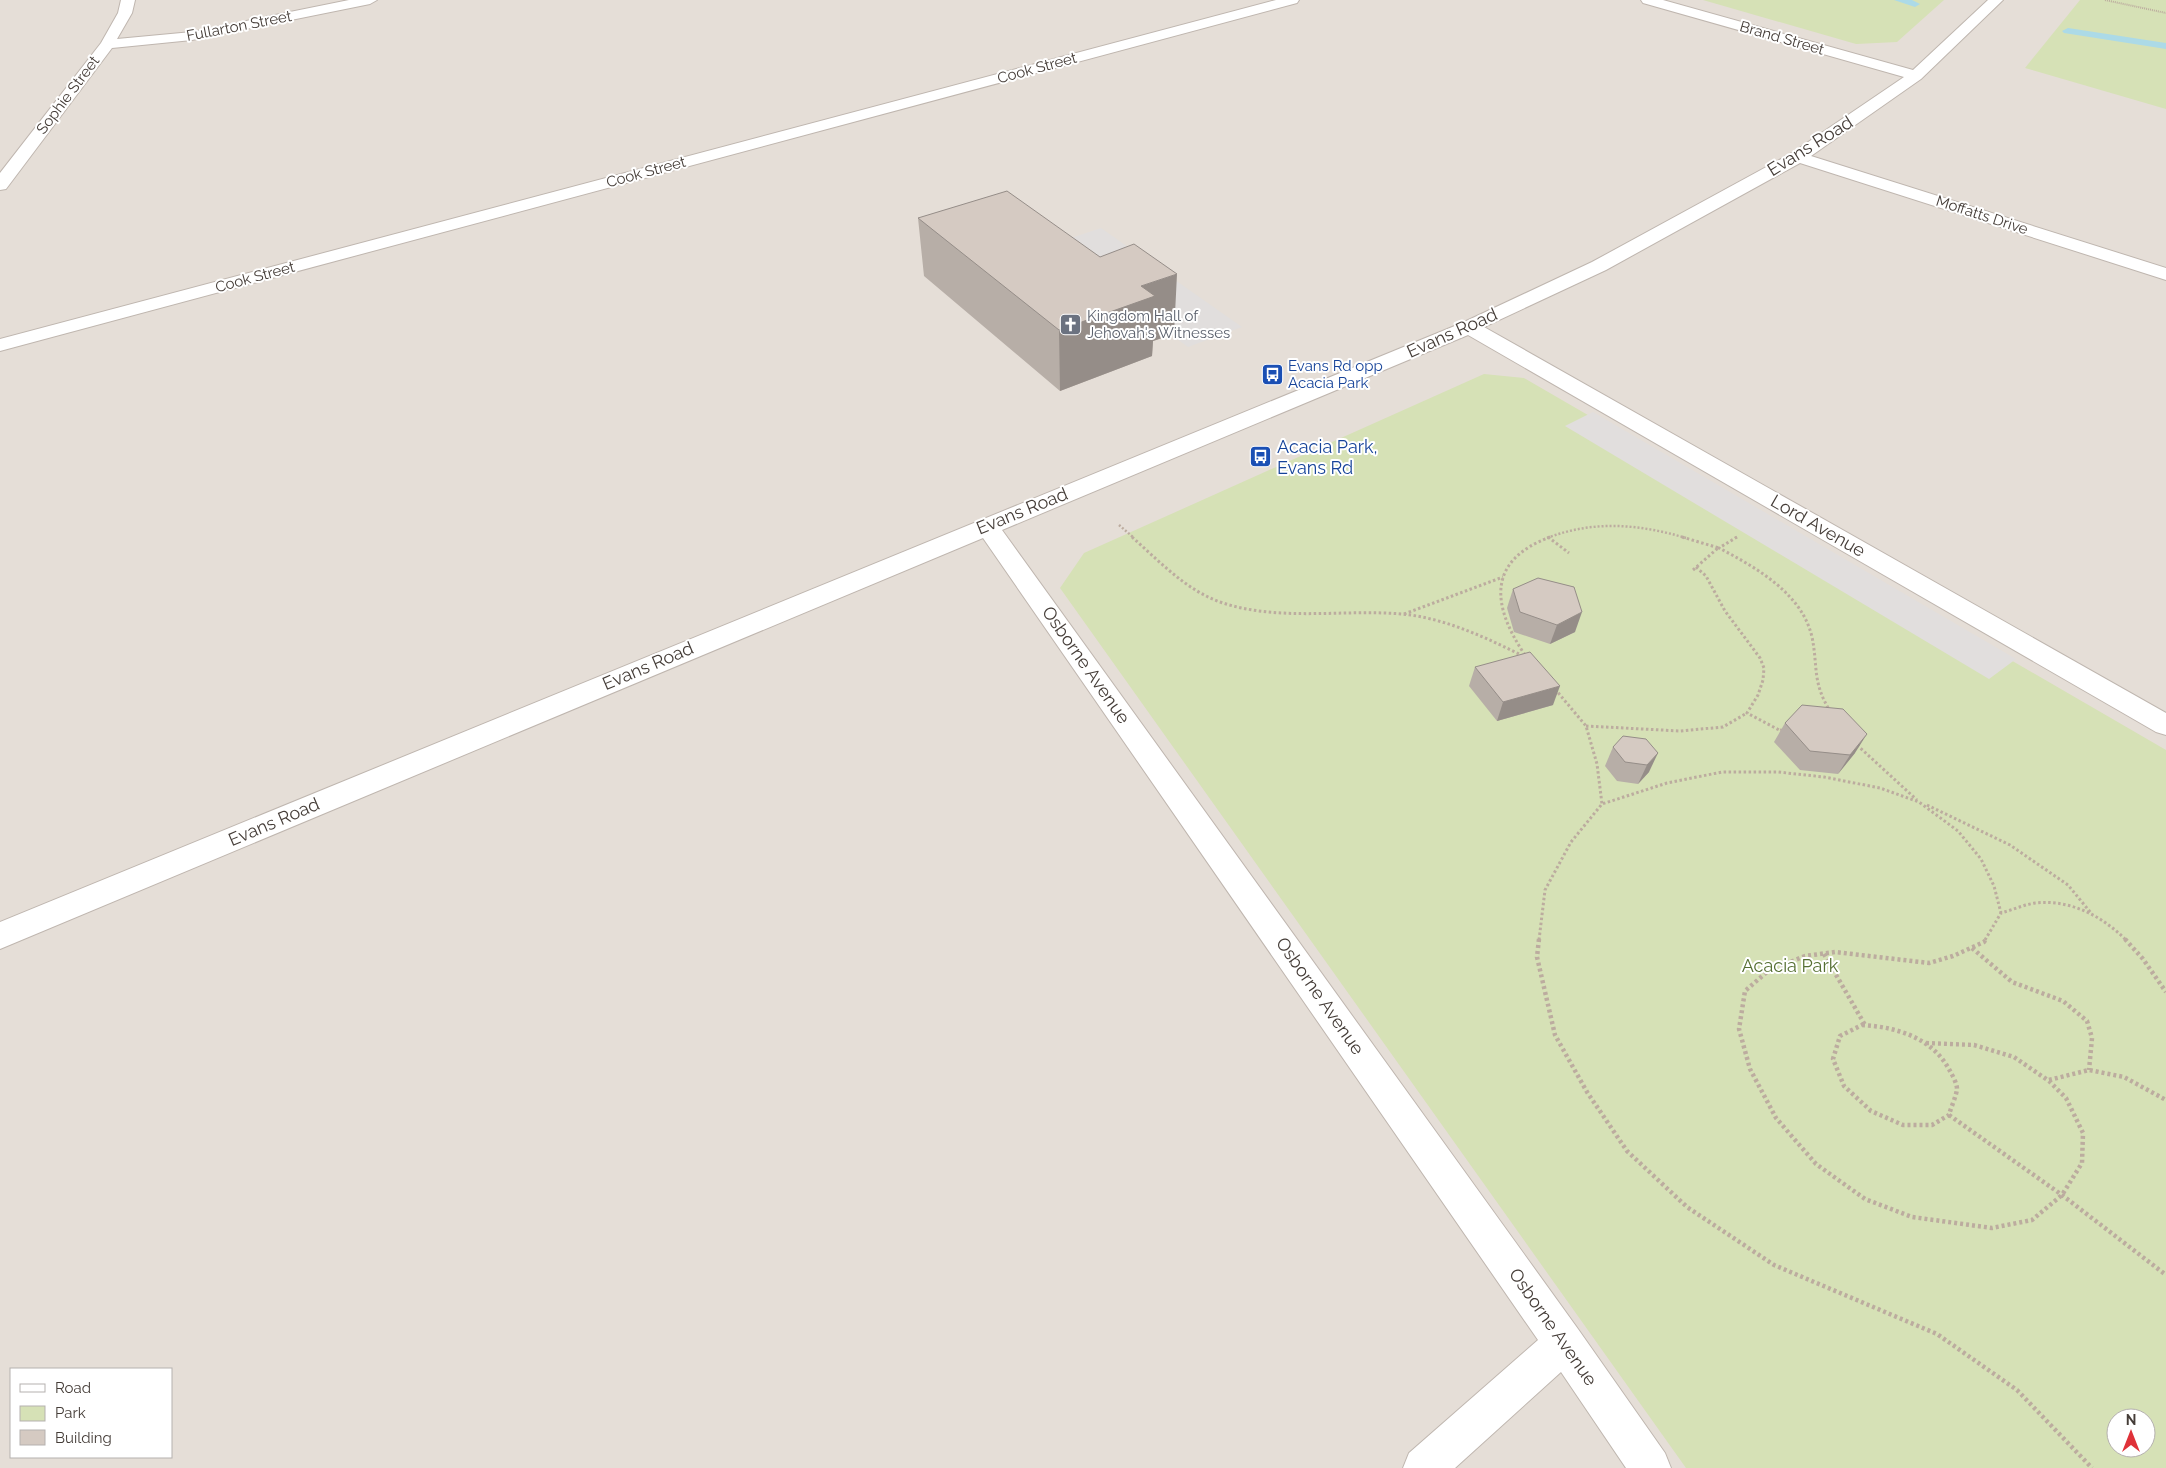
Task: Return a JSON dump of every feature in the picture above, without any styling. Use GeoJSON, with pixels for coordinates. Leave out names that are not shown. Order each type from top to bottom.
{"type":"FeatureCollection","features":[{"type":"Feature","properties":{"kind":"street","name":"Sophie Street"},"geometry":{"type":"LineString","coordinates":[[0,185],[106,44],[125,13],[128,0]]}},
{"type":"Feature","properties":{"kind":"street","name":"Fullarton Street"},"geometry":{"type":"LineString","coordinates":[[106,44],[192,36],[370,0]]}},
{"type":"Feature","properties":{"kind":"street","name":"Cook Street"},"geometry":{"type":"LineString","coordinates":[[0,345],[1292,0]]}},
{"type":"Feature","properties":{"kind":"street","name":"Brand Street"},"geometry":{"type":"LineString","coordinates":[[1648,0],[1916,76]]}},
{"type":"Feature","properties":{"kind":"street","name":"Evans Road"},"geometry":{"type":"LineString","coordinates":[[0,936],[1469,327],[1599,266],[1798,156],[1916,76],[1996,0]]}},
{"type":"Feature","properties":{"kind":"street","name":"Moffatts Drive"},"geometry":{"type":"LineString","coordinates":[[1798,156],[2166,274]]}},
{"type":"Feature","properties":{"kind":"street","name":"Lord Avenue"},"geometry":{"type":"LineString","coordinates":[[1469,327],[2166,725]]}},
{"type":"Feature","properties":{"kind":"street","name":"Osborne Avenue"},"geometry":{"type":"LineString","coordinates":[[987,526],[1564,1343],[1650,1468]]}},
{"type":"Feature","properties":{"kind":"street"},"geometry":{"type":"LineString","coordinates":[[1424,1468],[1564,1343]]}},
{"type":"Feature","properties":{"kind":"path"},"geometry":{"type":"LineString","coordinates":[[2105,0],[2166,13]]}},
{"type":"Feature","properties":{"kind":"path"},"geometry":{"type":"LineString","coordinates":[[1119,525],[1183,581],[1220,602],[1265,611],[1404,614],[1493,640],[1527,658],[1510,633],[1501,613],[1499,588],[1509,564],[1524,551],[1548,537],[1602,526],[1633,526],[1668,532],[1718,548],[1758,569],[1794,602],[1812,634],[1815,674],[1822,700],[1832,714]]}},
{"type":"Feature","properties":{"kind":"path"},"geometry":{"type":"LineString","coordinates":[[1548,537],[1569,553]]}},
{"type":"Feature","properties":{"kind":"path"},"geometry":{"type":"LineString","coordinates":[[1586,726],[1632,730],[1680,731],[1723,727],[1747,713],[1759,696],[1765,681],[1757,650],[1725,611],[1707,574],[1694,568],[1718,548],[1737,537]]}},
{"type":"Feature","properties":{"kind":"path"},"geometry":{"type":"LineString","coordinates":[[1404,614],[1503,577]]}},
{"type":"Feature","properties":{"kind":"path"},"geometry":{"type":"LineString","coordinates":[[1551,684],[1586,726],[1597,764],[1602,804]]}},
{"type":"Feature","properties":{"kind":"path"},"geometry":{"type":"LineString","coordinates":[[1747,713],[1781,731],[1784,726]]}},
{"type":"Feature","properties":{"kind":"path"},"geometry":{"type":"LineString","coordinates":[[1853,741],[1919,802],[1958,831],[1981,859],[1994,886],[2001,913]]}},
{"type":"Feature","properties":{"kind":"path"},"geometry":{"type":"LineString","coordinates":[[2092,1468],[2017,1390],[1937,1334],[1774,1265],[1687,1206],[1627,1151],[1587,1092],[1556,1035],[1537,957],[1545,890],[1571,842],[1602,804],[1667,783],[1722,772],[1778,772],[1824,777],[1880,788],[1919,802],[2010,845],[2068,884],[2091,913],[2123,937],[2157,977],[2166,992]]}},
{"type":"Feature","properties":{"kind":"path"},"geometry":{"type":"LineString","coordinates":[[1926,1044],[1974,1045],[2014,1057],[2049,1081],[2066,1098],[2083,1133],[2082,1163],[2062,1195],[2032,1220],[1992,1228],[1912,1217],[1864,1199],[1816,1164],[1776,1118],[1750,1069],[1739,1028],[1745,991],[1768,971],[1805,956],[1835,952],[1929,963],[1984,942],[2001,913],[2037,902],[2058,904],[2091,913]]}},
{"type":"Feature","properties":{"kind":"path"},"geometry":{"type":"LineString","coordinates":[[1972,948],[2012,982],[2063,1001],[2087,1021],[2092,1038],[2089,1070]]}},
{"type":"Feature","properties":{"kind":"path"},"geometry":{"type":"LineString","coordinates":[[1824,954],[1866,1025]]}},
{"type":"Feature","properties":{"kind":"path"},"geometry":{"type":"LineString","coordinates":[[1866,1025],[1891,1026],[1926,1044],[1946,1062],[1957,1088],[1952,1111],[1949,1115],[1932,1125],[1903,1125],[1871,1111],[1844,1086],[1833,1059],[1840,1036],[1866,1025]]}},
{"type":"Feature","properties":{"kind":"path"},"geometry":{"type":"LineString","coordinates":[[2049,1081],[2089,1070],[2124,1077],[2166,1100]]}},
{"type":"Feature","properties":{"kind":"path"},"geometry":{"type":"LineString","coordinates":[[1949,1115],[2062,1195],[2166,1275]]}},
{"type":"Feature","properties":{"kind":"shaded area"},"geometry":{"type":"Polygon","coordinates":[[[0,0],[2166,0],[2166,1468],[0,1468],[0,0]]]}},
{"type":"Feature","properties":{"kind":"shaded area"},"geometry":{"type":"Polygon","coordinates":[[[1101,228],[1242,327],[1188,347],[1050,245],[1101,228]]]}},
{"type":"Feature","properties":{"kind":"shaded area"},"geometry":{"type":"Polygon","coordinates":[[[1593,412],[2016,659],[1989,679],[1565,426],[1593,412]]]}},
{"type":"Feature","properties":{"kind":"green space"},"geometry":{"type":"Polygon","coordinates":[[[1703,0],[1944,0],[1897,42],[1856,44],[1703,0]]]}},
{"type":"Feature","properties":{"kind":"green space"},"geometry":{"type":"Polygon","coordinates":[[[2080,0],[2166,0],[2166,109],[2025,68],[2080,0]]]}},
{"type":"Feature","properties":{"kind":"green space","name":"Acacia Park"},"geometry":{"type":"Polygon","coordinates":[[[1484,374],[1524,378],[2166,750],[2166,1468],[1686,1468],[1060,588],[1084,553],[1484,374]]]}},
{"type":"Feature","properties":{"kind":"building"},"geometry":{"type":"Polygon","coordinates":[[[1007,191],[1100,257],[1134,244],[1177,274],[1141,286],[1155,296],[1059,330],[918,218],[1007,191]]]}},
{"type":"Feature","properties":{"kind":"building"},"geometry":{"type":"Polygon","coordinates":[[[1538,578],[1574,587],[1582,612],[1557,625],[1520,612],[1513,589],[1538,578]]]}},
{"type":"Feature","properties":{"kind":"building"},"geometry":{"type":"Polygon","coordinates":[[[1530,652],[1560,686],[1503,702],[1475,667],[1530,652]]]}},
{"type":"Feature","properties":{"kind":"building"},"geometry":{"type":"Polygon","coordinates":[[[1802,705],[1843,709],[1867,734],[1850,755],[1810,751],[1785,723],[1802,705]]]}},
{"type":"Feature","properties":{"kind":"building"},"geometry":{"type":"Polygon","coordinates":[[[1623,736],[1646,739],[1658,753],[1647,765],[1625,762],[1613,747],[1623,736]]]}},
{"type":"Feature","properties":{"kind":"waterway"},"geometry":{"type":"LineString","coordinates":[[1899,0],[1915,4]]}},
{"type":"Feature","properties":{"kind":"waterway"},"geometry":{"type":"LineString","coordinates":[[2068,31],[2166,46]]}},
{"type":"Feature","properties":{"kind":"place","name":"Kingdom Hall of Jehovah's Witnesses"},"geometry":{"type":"Point","coordinates":[1071,325]}},
{"type":"Feature","properties":{"kind":"place","name":"Evans Rd opp Acacia Park"},"geometry":{"type":"Point","coordinates":[1272,375]}},
{"type":"Feature","properties":{"kind":"place","name":"Acacia Park, Evans Rd"},"geometry":{"type":"Point","coordinates":[1261,457]}}]}
